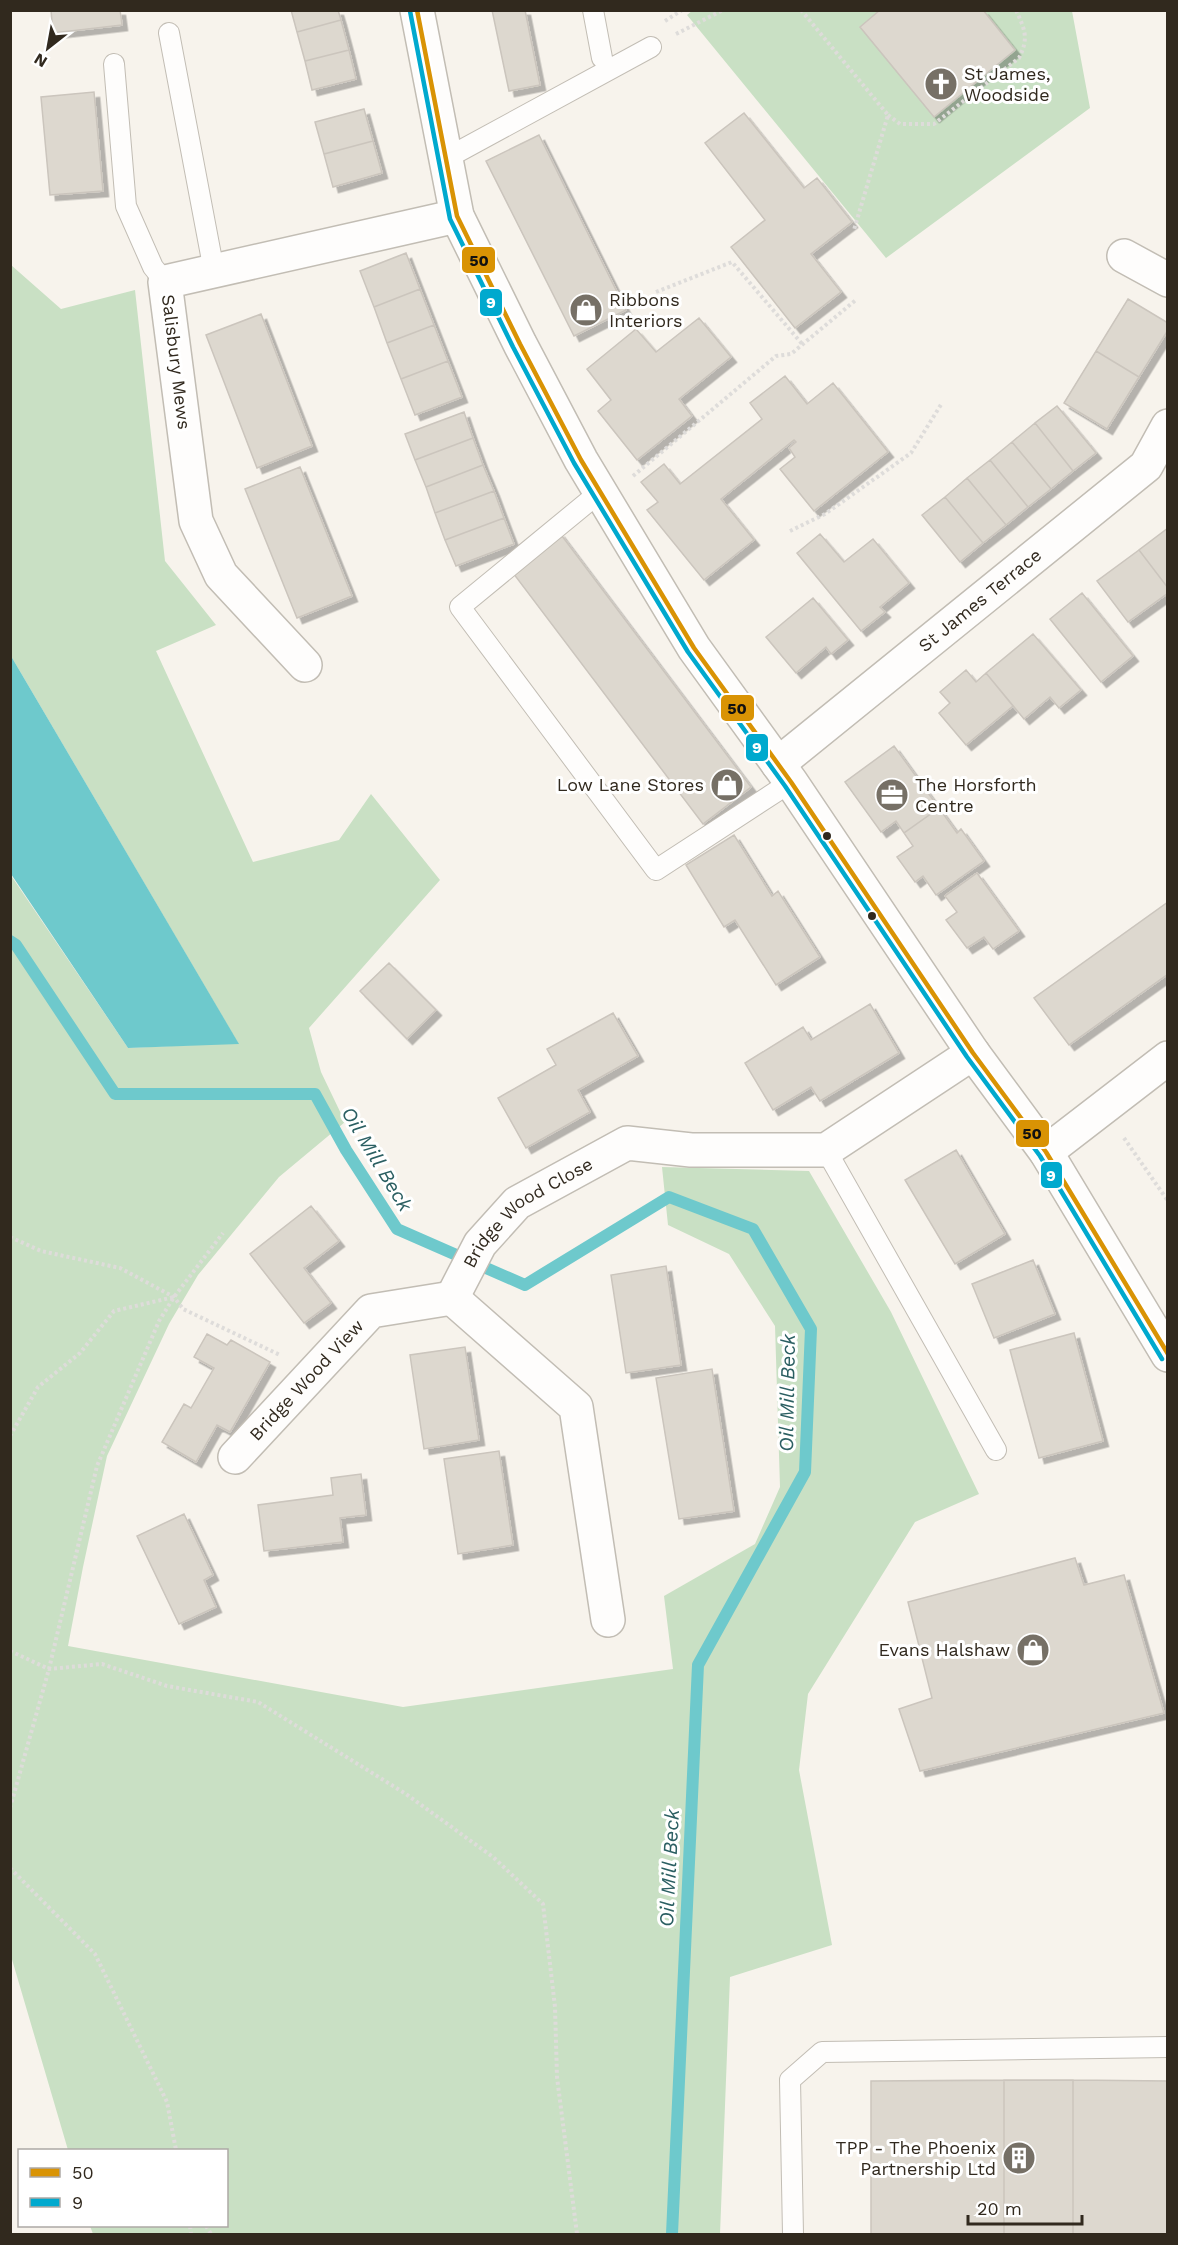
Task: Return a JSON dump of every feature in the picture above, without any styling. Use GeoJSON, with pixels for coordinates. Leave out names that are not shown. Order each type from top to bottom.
{"type":"FeatureCollection","features":[{"type":"Feature","properties":{"kind":"street"},"geometry":{"type":"LineString","coordinates":[[417,10],[457,216],[524,352],[581,460],[694,648],[784,773],[973,1053],[1046,1152],[1167,1355]]}},
{"type":"Feature","properties":{"kind":"street","name":"Salisbury Mews"},"geometry":{"type":"LineString","coordinates":[[305,665],[221,575],[196,521],[165,282],[457,216]]}},
{"type":"Feature","properties":{"kind":"street"},"geometry":{"type":"LineString","coordinates":[[1124,256],[1167,280]]}},
{"type":"Feature","properties":{"kind":"street","name":"St James Terrace"},"geometry":{"type":"LineString","coordinates":[[784,773],[1146,466],[1167,426]]}},
{"type":"Feature","properties":{"kind":"street"},"geometry":{"type":"LineString","coordinates":[[826,1150],[973,1053]]}},
{"type":"Feature","properties":{"kind":"street"},"geometry":{"type":"LineString","coordinates":[[1046,1152],[1167,1058]]}},
{"type":"Feature","properties":{"kind":"street","name":"Bridge Wood Close"},"geometry":{"type":"LineString","coordinates":[[452,1298],[480,1244],[517,1203],[627,1143],[691,1150],[826,1150]]}},
{"type":"Feature","properties":{"kind":"street"},"geometry":{"type":"LineString","coordinates":[[452,1298],[576,1407],[608,1620]]}},
{"type":"Feature","properties":{"kind":"street","name":"Bridge Wood View"},"geometry":{"type":"LineString","coordinates":[[235,1457],[371,1311],[452,1298]]}},
{"type":"Feature","properties":{"kind":"lane"},"geometry":{"type":"LineString","coordinates":[[593,10],[602,58]]}},
{"type":"Feature","properties":{"kind":"lane"},"geometry":{"type":"LineString","coordinates":[[169,33],[214,271]]}},
{"type":"Feature","properties":{"kind":"lane"},"geometry":{"type":"LineString","coordinates":[[445,159],[651,47]]}},
{"type":"Feature","properties":{"kind":"lane"},"geometry":{"type":"LineString","coordinates":[[114,64],[126,206],[153,267],[165,282]]}},
{"type":"Feature","properties":{"kind":"lane"},"geometry":{"type":"LineString","coordinates":[[602,496],[460,607],[656,870],[784,773]]}},
{"type":"Feature","properties":{"kind":"lane"},"geometry":{"type":"LineString","coordinates":[[826,1150],[996,1450]]}},
{"type":"Feature","properties":{"kind":"lane"},"geometry":{"type":"LineString","coordinates":[[793,2235],[790,2080],[822,2052],[1167,2047]]}},
{"type":"Feature","properties":{"kind":"path"},"geometry":{"type":"LineString","coordinates":[[651,47],[723,10]]}},
{"type":"Feature","properties":{"kind":"path"},"geometry":{"type":"LineString","coordinates":[[801,10],[888,115],[900,124],[934,124],[1019,58],[1026,45],[1025,30],[1016,10]]}},
{"type":"Feature","properties":{"kind":"path"},"geometry":{"type":"LineString","coordinates":[[854,230],[888,115]]}},
{"type":"Feature","properties":{"kind":"path"},"geometry":{"type":"LineString","coordinates":[[656,292],[732,262],[803,345]]}},
{"type":"Feature","properties":{"kind":"path"},"geometry":{"type":"LineString","coordinates":[[602,496],[776,356],[791,354],[857,299]]}},
{"type":"Feature","properties":{"kind":"path"},"geometry":{"type":"LineString","coordinates":[[790,531],[825,514],[911,453],[942,403]]}},
{"type":"Feature","properties":{"kind":"path"},"geometry":{"type":"LineString","coordinates":[[1102,1108],[1167,1202]]}},
{"type":"Feature","properties":{"kind":"path"},"geometry":{"type":"LineString","coordinates":[[10,1808],[49,1669],[97,1466],[159,1321],[174,1297],[223,1233]]}},
{"type":"Feature","properties":{"kind":"path"},"geometry":{"type":"LineString","coordinates":[[10,1237],[41,1251],[120,1268],[174,1297],[183,1309],[316,1371]]}},
{"type":"Feature","properties":{"kind":"path"},"geometry":{"type":"LineString","coordinates":[[10,1436],[38,1387],[80,1353],[114,1311],[174,1297]]}},
{"type":"Feature","properties":{"kind":"path"},"geometry":{"type":"LineString","coordinates":[[10,1651],[49,1669],[102,1664],[167,1686],[258,1702],[406,1794],[493,1857],[543,1904],[555,2007],[556,2077],[578,2235]]}},
{"type":"Feature","properties":{"kind":"path"},"geometry":{"type":"LineString","coordinates":[[10,1868],[94,1954],[167,2102],[176,2149]]}},
{"type":"Feature","properties":{"kind":"green space"},"geometry":{"type":"Polygon","coordinates":[[[693,10],[880,11],[860,27],[934,117],[1015,51],[983,11],[1072,11],[1090,108],[886,258],[687,15],[693,10]]]}},
{"type":"Feature","properties":{"kind":"green space"},"geometry":{"type":"Polygon","coordinates":[[[11,265],[61,309],[135,290],[165,561],[216,625],[156,651],[253,862],[339,840],[371,794],[440,880],[309,1028],[321,1072],[345,1122],[279,1177],[198,1275],[169,1324],[107,1456],[68,1646],[403,1707],[673,1669],[664,1596],[755,1544],[780,1487],[775,1326],[729,1254],[668,1225],[662,1167],[809,1171],[891,1312],[979,1494],[915,1522],[808,1694],[799,1770],[832,1945],[730,1977],[720,2234],[93,2234],[90,2227],[228,2227],[228,2149],[68,2149],[11,1956],[10,874],[128,1048],[238,1043],[11,656],[11,265]]]}},
{"type":"Feature","properties":{"kind":"water"},"geometry":{"type":"Polygon","coordinates":[[[10,656],[239,1044],[128,1048],[11,874],[10,656]]]}},
{"type":"Feature","properties":{"kind":"building"},"geometry":{"type":"Polygon","coordinates":[[[51,10],[120,10],[122,25],[53,33],[51,10]]]}},
{"type":"Feature","properties":{"kind":"building"},"geometry":{"type":"Polygon","coordinates":[[[291,10],[338,10],[341,20],[297,32],[291,10]]]}},
{"type":"Feature","properties":{"kind":"building"},"geometry":{"type":"Polygon","coordinates":[[[492,10],[525,10],[540,85],[509,91],[492,10]]]}},
{"type":"Feature","properties":{"kind":"building","name":"St James, Woodside"},"geometry":{"type":"Polygon","coordinates":[[[880,10],[983,10],[1015,50],[934,117],[860,27],[880,10]]]}},
{"type":"Feature","properties":{"kind":"building"},"geometry":{"type":"Polygon","coordinates":[[[341,20],[349,50],[305,61],[297,32],[341,20]]]}},
{"type":"Feature","properties":{"kind":"building"},"geometry":{"type":"Polygon","coordinates":[[[349,50],[356,79],[312,90],[305,61],[349,50]]]}},
{"type":"Feature","properties":{"kind":"building"},"geometry":{"type":"Polygon","coordinates":[[[94,92],[103,191],[50,195],[41,97],[94,92]]]}},
{"type":"Feature","properties":{"kind":"building"},"geometry":{"type":"Polygon","coordinates":[[[364,109],[373,141],[324,154],[315,122],[364,109]]]}},
{"type":"Feature","properties":{"kind":"building"},"geometry":{"type":"Polygon","coordinates":[[[744,113],[804,188],[817,178],[852,222],[811,254],[841,292],[795,328],[731,247],[765,220],[705,143],[744,113]]]}},
{"type":"Feature","properties":{"kind":"building"},"geometry":{"type":"Polygon","coordinates":[[[539,135],[626,310],[574,336],[486,161],[539,135]]]}},
{"type":"Feature","properties":{"kind":"building"},"geometry":{"type":"Polygon","coordinates":[[[373,141],[382,173],[333,187],[324,154],[373,141]]]}},
{"type":"Feature","properties":{"kind":"building"},"geometry":{"type":"Polygon","coordinates":[[[406,253],[420,289],[374,307],[360,271],[406,253]]]}},
{"type":"Feature","properties":{"kind":"building"},"geometry":{"type":"Polygon","coordinates":[[[420,289],[434,325],[387,343],[374,307],[420,289]]]}},
{"type":"Feature","properties":{"kind":"building"},"geometry":{"type":"Polygon","coordinates":[[[1128,299],[1168,323],[1168,330],[1139,377],[1096,351],[1128,299]]]}},
{"type":"Feature","properties":{"kind":"building"},"geometry":{"type":"Polygon","coordinates":[[[261,314],[312,446],[257,468],[206,335],[261,314]]]}},
{"type":"Feature","properties":{"kind":"building"},"geometry":{"type":"Polygon","coordinates":[[[699,318],[731,357],[679,399],[692,416],[637,460],[598,411],[611,400],[587,369],[636,329],[656,352],[699,318]]]}},
{"type":"Feature","properties":{"kind":"building"},"geometry":{"type":"Polygon","coordinates":[[[434,325],[448,361],[401,379],[387,343],[434,325]]]}},
{"type":"Feature","properties":{"kind":"building"},"geometry":{"type":"Polygon","coordinates":[[[1096,351],[1139,377],[1107,429],[1064,403],[1096,351]]]}},
{"type":"Feature","properties":{"kind":"building"},"geometry":{"type":"Polygon","coordinates":[[[448,361],[462,397],[415,415],[401,379],[448,361]]]}},
{"type":"Feature","properties":{"kind":"building"},"geometry":{"type":"Polygon","coordinates":[[[785,376],[807,404],[833,383],[888,452],[814,511],[780,469],[795,457],[789,448],[796,442],[794,440],[721,499],[754,540],[704,580],[647,510],[658,502],[641,482],[664,464],[680,484],[762,419],[750,403],[785,376]]]}},
{"type":"Feature","properties":{"kind":"building"},"geometry":{"type":"Polygon","coordinates":[[[1057,406],[1096,453],[1073,471],[1035,423],[1057,406]]]}},
{"type":"Feature","properties":{"kind":"building"},"geometry":{"type":"Polygon","coordinates":[[[464,412],[473,438],[415,460],[405,434],[464,412]]]}},
{"type":"Feature","properties":{"kind":"building"},"geometry":{"type":"Polygon","coordinates":[[[1035,423],[1073,471],[1051,489],[1012,442],[1035,423]]]}},
{"type":"Feature","properties":{"kind":"building"},"geometry":{"type":"Polygon","coordinates":[[[473,438],[483,465],[426,487],[415,460],[473,438]]]}},
{"type":"Feature","properties":{"kind":"building"},"geometry":{"type":"Polygon","coordinates":[[[1012,442],[1051,489],[1028,507],[990,460],[1012,442]]]}},
{"type":"Feature","properties":{"kind":"building"},"geometry":{"type":"Polygon","coordinates":[[[990,460],[1028,507],[1006,525],[967,478],[990,460]]]}},
{"type":"Feature","properties":{"kind":"building"},"geometry":{"type":"Polygon","coordinates":[[[483,465],[494,491],[435,513],[426,487],[483,465]]]}},
{"type":"Feature","properties":{"kind":"building"},"geometry":{"type":"Polygon","coordinates":[[[300,467],[352,596],[297,618],[245,489],[300,467]]]}},
{"type":"Feature","properties":{"kind":"building"},"geometry":{"type":"Polygon","coordinates":[[[967,478],[1006,525],[983,543],[945,497],[967,478]]]}},
{"type":"Feature","properties":{"kind":"building"},"geometry":{"type":"Polygon","coordinates":[[[494,491],[504,518],[445,540],[435,513],[494,491]]]}},
{"type":"Feature","properties":{"kind":"building"},"geometry":{"type":"Polygon","coordinates":[[[945,497],[983,543],[960,562],[922,515],[945,497]]]}},
{"type":"Feature","properties":{"kind":"building"},"geometry":{"type":"Polygon","coordinates":[[[504,518],[514,544],[456,566],[445,540],[504,518]]]}},
{"type":"Feature","properties":{"kind":"building"},"geometry":{"type":"Polygon","coordinates":[[[1168,528],[1168,588],[1139,550],[1168,528]]]}},
{"type":"Feature","properties":{"kind":"building"},"geometry":{"type":"Polygon","coordinates":[[[559,532],[751,787],[703,824],[510,569],[559,532]]]}},
{"type":"Feature","properties":{"kind":"building"},"geometry":{"type":"Polygon","coordinates":[[[820,534],[844,562],[873,539],[909,583],[880,607],[885,612],[861,631],[797,553],[820,534]]]}},
{"type":"Feature","properties":{"kind":"building"},"geometry":{"type":"Polygon","coordinates":[[[1139,550],[1168,588],[1168,593],[1128,622],[1097,581],[1139,550]]]}},
{"type":"Feature","properties":{"kind":"building"},"geometry":{"type":"Polygon","coordinates":[[[1082,593],[1133,656],[1101,682],[1050,619],[1082,593]]]}},
{"type":"Feature","properties":{"kind":"building"},"geometry":{"type":"Polygon","coordinates":[[[813,598],[848,640],[831,654],[826,647],[796,673],[766,637],[813,598]]]}},
{"type":"Feature","properties":{"kind":"building"},"geometry":{"type":"Polygon","coordinates":[[[1033,634],[1081,690],[1059,708],[1050,697],[1024,719],[986,673],[1033,634]]]}},
{"type":"Feature","properties":{"kind":"building"},"geometry":{"type":"Polygon","coordinates":[[[966,670],[976,682],[986,673],[1013,706],[966,745],[939,713],[950,703],[940,692],[966,670]]]}},
{"type":"Feature","properties":{"kind":"building","name":"The Horsforth Centre"},"geometry":{"type":"Polygon","coordinates":[[[894,746],[939,808],[904,833],[896,821],[881,832],[845,782],[894,746]]]}},
{"type":"Feature","properties":{"kind":"building"},"geometry":{"type":"Polygon","coordinates":[[[939,808],[957,833],[961,829],[984,861],[936,895],[923,876],[915,882],[897,857],[913,846],[904,833],[939,808]]]}},
{"type":"Feature","properties":{"kind":"building"},"geometry":{"type":"Polygon","coordinates":[[[734,835],[772,896],[778,891],[820,957],[776,985],[735,920],[724,927],[686,865],[734,835]]]}},
{"type":"Feature","properties":{"kind":"building"},"geometry":{"type":"Polygon","coordinates":[[[977,873],[1019,931],[993,949],[984,937],[967,948],[946,920],[957,912],[945,896],[977,873]]]}},
{"type":"Feature","properties":{"kind":"building"},"geometry":{"type":"Polygon","coordinates":[[[1168,902],[1168,974],[1069,1045],[1034,998],[1168,902]]]}},
{"type":"Feature","properties":{"kind":"building"},"geometry":{"type":"Polygon","coordinates":[[[389,963],[436,1010],[407,1039],[360,991],[389,963]]]}},
{"type":"Feature","properties":{"kind":"building"},"geometry":{"type":"Polygon","coordinates":[[[870,1004],[899,1053],[820,1101],[811,1087],[773,1110],[745,1063],[803,1027],[811,1040],[870,1004]]]}},
{"type":"Feature","properties":{"kind":"building"},"geometry":{"type":"Polygon","coordinates":[[[613,1013],[638,1056],[578,1090],[590,1112],[526,1148],[498,1098],[556,1065],[547,1049],[613,1013]]]}},
{"type":"Feature","properties":{"kind":"building"},"geometry":{"type":"Polygon","coordinates":[[[956,1150],[1005,1234],[955,1264],[905,1180],[956,1150]]]}},
{"type":"Feature","properties":{"kind":"building"},"geometry":{"type":"Polygon","coordinates":[[[311,1206],[339,1241],[304,1268],[331,1303],[304,1323],[250,1254],[311,1206]]]}},
{"type":"Feature","properties":{"kind":"building"},"geometry":{"type":"Polygon","coordinates":[[[1033,1260],[1055,1314],[994,1338],[972,1284],[1033,1260]]]}},
{"type":"Feature","properties":{"kind":"building"},"geometry":{"type":"Polygon","coordinates":[[[666,1266],[681,1365],[626,1373],[611,1275],[666,1266]]]}},
{"type":"Feature","properties":{"kind":"building"},"geometry":{"type":"Polygon","coordinates":[[[1074,1333],[1103,1441],[1039,1458],[1010,1350],[1074,1333]]]}},
{"type":"Feature","properties":{"kind":"building"},"geometry":{"type":"Polygon","coordinates":[[[207,1334],[227,1345],[231,1340],[270,1362],[230,1432],[217,1425],[196,1462],[162,1442],[184,1404],[191,1408],[214,1368],[194,1357],[207,1334]]]}},
{"type":"Feature","properties":{"kind":"building"},"geometry":{"type":"Polygon","coordinates":[[[465,1347],[479,1440],[424,1449],[410,1355],[465,1347]]]}},
{"type":"Feature","properties":{"kind":"building"},"geometry":{"type":"Polygon","coordinates":[[[712,1369],[734,1511],[679,1519],[656,1378],[712,1369]]]}},
{"type":"Feature","properties":{"kind":"building"},"geometry":{"type":"Polygon","coordinates":[[[499,1451],[513,1545],[458,1554],[444,1459],[499,1451]]]}},
{"type":"Feature","properties":{"kind":"building"},"geometry":{"type":"Polygon","coordinates":[[[361,1474],[366,1515],[340,1518],[343,1542],[264,1551],[258,1505],[333,1495],[331,1478],[361,1474]]]}},
{"type":"Feature","properties":{"kind":"building"},"geometry":{"type":"Polygon","coordinates":[[[184,1514],[213,1575],[204,1580],[216,1607],[179,1624],[137,1536],[184,1514]]]}},
{"type":"Feature","properties":{"kind":"building","name":"Evans Halshaw"},"geometry":{"type":"Polygon","coordinates":[[[1075,1558],[1084,1585],[1124,1575],[1164,1713],[920,1771],[899,1709],[932,1698],[908,1602],[1075,1558]]]}},
{"type":"Feature","properties":{"kind":"building","name":"TPP - The Phoenix Partnership Ltd"},"geometry":{"type":"Polygon","coordinates":[[[1004,2080],[1073,2080],[1073,2234],[1004,2234],[1004,2080]]]}},
{"type":"Feature","properties":{"kind":"building"},"geometry":{"type":"Polygon","coordinates":[[[1004,2080],[1004,2234],[871,2234],[871,2081],[1004,2080]]]}},
{"type":"Feature","properties":{"kind":"building","name":"TPP - The Phoenix Partnership Ltd"},"geometry":{"type":"Polygon","coordinates":[[[871,2081],[1168,2081],[1168,2234],[871,2234],[871,2081]]]}},
{"type":"Feature","properties":{"kind":"waterway","name":"Oil Mill Beck"},"geometry":{"type":"LineString","coordinates":[[10,941],[16,945],[115,1094],[315,1094],[346,1150],[397,1229],[525,1285],[669,1197],[753,1229],[811,1329],[805,1472],[698,1665],[672,2234]]}},
{"type":"Feature","properties":{"kind":"transit line","name":"50"},"geometry":{"type":"LineString","coordinates":[[417,10],[457,216],[520,344],[581,460],[694,648],[791,782],[973,1053],[1046,1152],[1168,1354]]}},
{"type":"Feature","properties":{"kind":"transit line","name":"9"},"geometry":{"type":"LineString","coordinates":[[410,11],[450,219],[513,347],[574,463],[688,652],[785,786],[967,1057],[1040,1156],[1162,1359]]}},
{"type":"Feature","properties":{"kind":"place","name":"St James, Woodside"},"geometry":{"type":"Point","coordinates":[941,84]}},
{"type":"Feature","properties":{"kind":"place","name":"Ribbons Interiors"},"geometry":{"type":"Point","coordinates":[586,310]}},
{"type":"Feature","properties":{"kind":"place","name":"Low Lane Stores"},"geometry":{"type":"Point","coordinates":[727,785]}},
{"type":"Feature","properties":{"kind":"place","name":"The Horsforth Centre"},"geometry":{"type":"Point","coordinates":[892,795]}},
{"type":"Feature","properties":{"kind":"place","name":"Evans Halshaw"},"geometry":{"type":"Point","coordinates":[1033,1650]}},
{"type":"Feature","properties":{"kind":"place","name":"TPP - The Phoenix Partnership Ltd"},"geometry":{"type":"Point","coordinates":[1019,2158]}}]}
